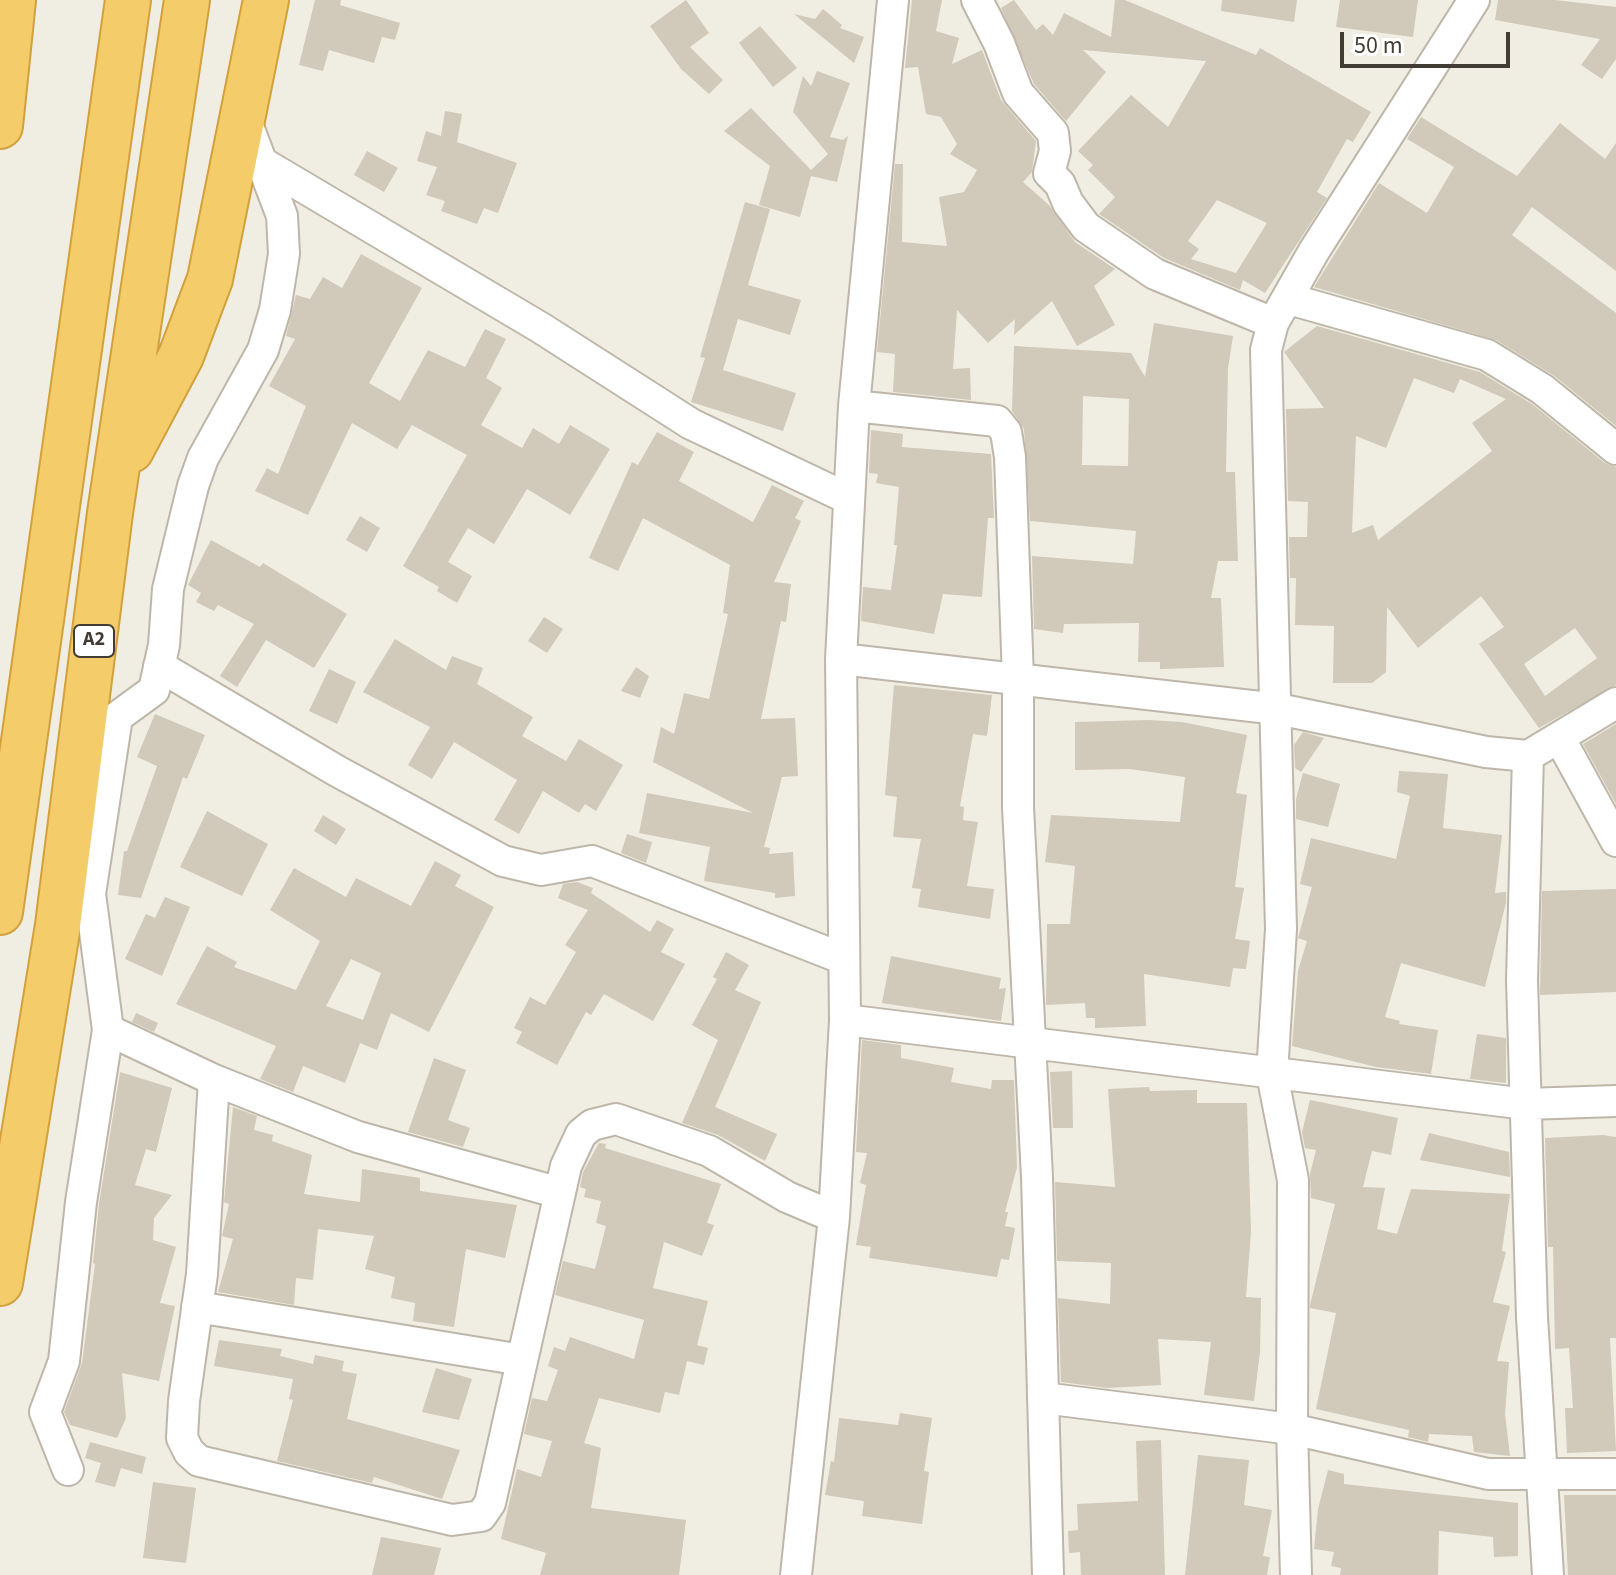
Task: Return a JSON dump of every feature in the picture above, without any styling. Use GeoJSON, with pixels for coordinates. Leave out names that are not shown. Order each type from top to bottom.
{"type":"FeatureCollection","features":[{"type":"Feature","properties":{"kind":"highway"},"geometry":{"type":"LineString","coordinates":[[0,126],[13,0]]}},
{"type":"Feature","properties":{"kind":"highway","name":"A2"},"geometry":{"type":"LineString","coordinates":[[2,900],[128,0]]}},
{"type":"Feature","properties":{"kind":"highway","name":"A2"},"geometry":{"type":"LineString","coordinates":[[0,1283],[58,925],[110,513],[187,0]]}},
{"type":"Feature","properties":{"kind":"highway"},"geometry":{"type":"LineString","coordinates":[[110,513],[136,440],[181,356],[205,293],[266,0]]}},
{"type":"Feature","properties":{"kind":"highway"},"geometry":{"type":"LineString","coordinates":[[98,214],[154,220]]}},
{"type":"Feature","properties":{"kind":"highway"},"geometry":{"type":"LineString","coordinates":[[0,838],[2,900]]}},
{"type":"Feature","properties":{"kind":"street"},"geometry":{"type":"LineString","coordinates":[[796,1575],[834,1217],[845,1020],[841,659],[854,406],[893,0]]}},
{"type":"Feature","properties":{"kind":"street"},"geometry":{"type":"LineString","coordinates":[[977,0],[999,43],[1018,93],[1053,133],[1055,151],[1049,173],[1060,184],[1068,203],[1086,227],[1155,274],[1281,311],[1487,355],[1542,389],[1616,449]]}},
{"type":"Feature","properties":{"kind":"street"},"geometry":{"type":"LineString","coordinates":[[1296,1575],[1292,1429],[1293,1180],[1272,1074],[1281,929],[1278,709],[1266,350],[1281,311],[1314,251],[1474,0]]}},
{"type":"Feature","properties":{"kind":"street"},"geometry":{"type":"LineString","coordinates":[[68,1470],[45,1412],[64,1361],[81,1202],[108,1030],[90,894],[117,717],[154,690],[168,589],[193,486],[203,458],[263,350],[275,310],[284,254],[282,216],[243,114]]}},
{"type":"Feature","properties":{"kind":"street"},"geometry":{"type":"LineString","coordinates":[[261,162],[541,328],[691,424],[849,499]]}},
{"type":"Feature","properties":{"kind":"street"},"geometry":{"type":"LineString","coordinates":[[854,406],[997,421],[1006,432],[1010,457],[1018,679],[1018,807],[1027,1043],[1037,1177],[1048,1575]]}},
{"type":"Feature","properties":{"kind":"street"},"geometry":{"type":"LineString","coordinates":[[841,659],[1278,709],[1486,752],[1528,756],[1616,703]]}},
{"type":"Feature","properties":{"kind":"street"},"geometry":{"type":"LineString","coordinates":[[159,666],[337,771],[503,861],[541,870],[592,861],[844,959]]}},
{"type":"Feature","properties":{"kind":"street"},"geometry":{"type":"LineString","coordinates":[[1560,739],[1616,841]]}},
{"type":"Feature","properties":{"kind":"street"},"geometry":{"type":"LineString","coordinates":[[1528,756],[1522,980],[1532,1317],[1548,1575]]}},
{"type":"Feature","properties":{"kind":"street"},"geometry":{"type":"LineString","coordinates":[[845,1020],[1526,1104],[1616,1101]]}},
{"type":"Feature","properties":{"kind":"street"},"geometry":{"type":"LineString","coordinates":[[108,1030],[214,1080],[358,1137],[560,1193]]}},
{"type":"Feature","properties":{"kind":"street"},"geometry":{"type":"LineString","coordinates":[[214,1080],[197,1307],[182,1438],[199,1461],[452,1520],[481,1516],[490,1503],[566,1166],[581,1134],[592,1125],[616,1119],[709,1151],[787,1197],[834,1217]]}},
{"type":"Feature","properties":{"kind":"street"},"geometry":{"type":"LineString","coordinates":[[197,1307],[522,1360]]}},
{"type":"Feature","properties":{"kind":"street"},"geometry":{"type":"LineString","coordinates":[[1043,1398],[1292,1429],[1488,1474],[1616,1474]]}},
{"type":"Feature","properties":{"kind":"building"},"geometry":{"type":"Polygon","coordinates":[[[315,0],[341,0],[340,5],[400,23],[395,40],[382,37],[374,63],[329,50],[323,71],[299,65],[315,0]]]}},
{"type":"Feature","properties":{"kind":"building"},"geometry":{"type":"Polygon","coordinates":[[[686,0],[709,33],[690,47],[723,80],[709,94],[681,69],[650,26],[686,0]]]}},
{"type":"Feature","properties":{"kind":"building"},"geometry":{"type":"Polygon","coordinates":[[[912,0],[942,0],[936,31],[959,38],[952,64],[982,50],[1001,100],[1036,141],[1032,172],[1023,182],[1049,205],[1075,242],[1115,269],[1094,286],[1115,325],[1077,346],[1052,301],[1014,335],[1015,319],[988,343],[957,310],[953,369],[970,368],[971,400],[893,392],[895,354],[877,352],[895,164],[903,164],[902,242],[947,246],[939,197],[964,192],[977,170],[950,154],[957,144],[941,117],[926,114],[918,67],[905,68],[912,0]]]}},
{"type":"Feature","properties":{"kind":"building"},"geometry":{"type":"Polygon","coordinates":[[[1014,0],[1036,30],[1043,24],[1053,35],[1064,13],[1111,37],[1115,0],[1125,0],[1256,55],[1260,48],[1371,112],[1353,142],[1347,139],[1317,192],[1327,198],[1265,293],[1243,280],[1240,290],[1164,258],[1099,214],[1115,197],[1088,170],[1093,165],[1078,151],[1131,95],[1168,127],[1206,61],[1083,50],[1106,72],[1066,121],[1034,84],[1001,8],[1014,0]],[[1217,200],[1188,241],[1199,249],[1191,259],[1236,273],[1267,223],[1217,200]]]}},
{"type":"Feature","properties":{"kind":"building"},"geometry":{"type":"Polygon","coordinates":[[[1222,0],[1297,0],[1294,22],[1221,11],[1222,0]]]}},
{"type":"Feature","properties":{"kind":"building"},"geometry":{"type":"Polygon","coordinates":[[[1340,0],[1418,0],[1413,37],[1336,27],[1340,0]]]}},
{"type":"Feature","properties":{"kind":"building"},"geometry":{"type":"Polygon","coordinates":[[[1498,0],[1555,0],[1616,7],[1616,59],[1602,79],[1581,65],[1600,39],[1495,20],[1498,0]]]}},
{"type":"Feature","properties":{"kind":"building"},"geometry":{"type":"Polygon","coordinates":[[[823,9],[842,25],[840,28],[864,37],[854,63],[794,14],[815,19],[823,9]]]}},
{"type":"Feature","properties":{"kind":"building"},"geometry":{"type":"Polygon","coordinates":[[[760,26],[797,68],[773,87],[739,43],[760,26]]]}},
{"type":"Feature","properties":{"kind":"building"},"geometry":{"type":"Polygon","coordinates":[[[817,71],[850,83],[830,137],[843,140],[848,136],[837,182],[811,176],[800,217],[759,205],[770,166],[724,131],[751,108],[811,170],[828,154],[793,112],[803,76],[811,86],[817,71]]]}},
{"type":"Feature","properties":{"kind":"building"},"geometry":{"type":"Polygon","coordinates":[[[445,111],[462,114],[457,142],[517,163],[498,213],[484,208],[477,224],[441,211],[445,201],[426,195],[437,167],[417,161],[426,131],[441,136],[445,111]]]}},
{"type":"Feature","properties":{"kind":"building"},"geometry":{"type":"Polygon","coordinates":[[[1421,117],[1517,176],[1560,123],[1605,159],[1616,143],[1616,271],[1532,207],[1512,235],[1616,313],[1616,426],[1553,375],[1496,340],[1314,287],[1379,183],[1427,213],[1454,167],[1407,139],[1421,117]]]}},
{"type":"Feature","properties":{"kind":"building"},"geometry":{"type":"Polygon","coordinates":[[[367,151],[398,168],[384,192],[354,175],[367,151]]]}},
{"type":"Feature","properties":{"kind":"building"},"geometry":{"type":"Polygon","coordinates":[[[745,202],[770,209],[748,285],[801,300],[790,335],[738,319],[723,370],[796,393],[783,431],[691,402],[705,358],[700,357],[745,202]]]}},
{"type":"Feature","properties":{"kind":"building"},"geometry":{"type":"Polygon","coordinates":[[[361,254],[422,288],[369,383],[400,401],[428,350],[465,367],[485,329],[506,339],[486,378],[502,388],[481,425],[522,448],[533,428],[559,444],[570,425],[610,449],[570,515],[527,489],[494,544],[468,528],[448,562],[472,576],[457,603],[437,591],[439,587],[403,566],[467,455],[412,425],[397,449],[352,423],[308,515],[255,491],[267,468],[278,474],[306,406],[269,386],[295,339],[286,336],[296,295],[310,299],[323,277],[342,288],[361,254]]]}},
{"type":"Feature","properties":{"kind":"building"},"geometry":{"type":"Polygon","coordinates":[[[1154,323],[1233,336],[1228,368],[1226,472],[1235,472],[1238,561],[1218,561],[1211,598],[1221,598],[1224,667],[1160,669],[1160,662],[1138,662],[1139,623],[1064,624],[1063,633],[1034,629],[1032,556],[1133,564],[1136,531],[1030,521],[1024,429],[1012,411],[1014,346],[1131,353],[1145,377],[1154,323]],[[1083,396],[1082,465],[1128,466],[1129,399],[1083,396]]]}},
{"type":"Feature","properties":{"kind":"building"},"geometry":{"type":"Polygon","coordinates":[[[1317,326],[1480,372],[1532,404],[1605,463],[1616,467],[1616,685],[1539,728],[1479,644],[1504,627],[1481,596],[1418,648],[1387,607],[1386,672],[1372,683],[1333,683],[1334,626],[1295,625],[1296,578],[1290,578],[1289,537],[1307,537],[1308,502],[1288,501],[1286,409],[1324,408],[1284,352],[1317,326]],[[1414,378],[1386,448],[1356,436],[1352,533],[1373,525],[1378,540],[1492,451],[1472,423],[1506,399],[1460,379],[1454,393],[1414,378]],[[1575,628],[1524,664],[1545,696],[1597,658],[1575,628]]]}},
{"type":"Feature","properties":{"kind":"building"},"geometry":{"type":"Polygon","coordinates":[[[871,430],[903,434],[902,447],[991,454],[994,518],[988,518],[982,597],[943,594],[934,634],[861,621],[863,587],[891,590],[897,545],[894,545],[899,487],[876,483],[878,474],[869,473],[871,430]]]}},
{"type":"Feature","properties":{"kind":"building"},"geometry":{"type":"Polygon","coordinates":[[[657,432],[694,452],[679,481],[753,522],[772,485],[804,501],[795,518],[801,521],[774,582],[791,584],[786,622],[781,621],[761,719],[795,718],[798,776],[782,777],[764,847],[770,848],[769,854],[793,852],[795,896],[775,898],[775,893],[704,881],[710,847],[639,833],[647,793],[753,813],[653,762],[661,727],[674,734],[684,693],[709,699],[728,614],[723,613],[730,565],[643,518],[618,571],[589,558],[632,462],[638,465],[657,432]]]}},
{"type":"Feature","properties":{"kind":"building"},"geometry":{"type":"Polygon","coordinates":[[[360,516],[380,528],[367,552],[346,540],[360,516]]]}},
{"type":"Feature","properties":{"kind":"building"},"geometry":{"type":"Polygon","coordinates":[[[211,540],[260,567],[263,563],[347,614],[314,668],[266,640],[237,687],[220,676],[254,624],[218,605],[214,611],[196,602],[201,593],[188,585],[211,540]]]}},
{"type":"Feature","properties":{"kind":"building"},"geometry":{"type":"Polygon","coordinates":[[[544,617],[563,629],[547,653],[528,641],[544,617]]]}},
{"type":"Feature","properties":{"kind":"building"},"geometry":{"type":"Polygon","coordinates":[[[395,639],[446,670],[452,656],[483,668],[477,684],[533,717],[522,736],[566,761],[579,739],[623,765],[596,811],[585,804],[579,813],[543,791],[519,834],[494,820],[517,780],[454,742],[432,779],[408,765],[430,727],[363,692],[395,639]]]}},
{"type":"Feature","properties":{"kind":"building"},"geometry":{"type":"Polygon","coordinates":[[[636,667],[649,676],[640,698],[621,691],[636,667]]]}},
{"type":"Feature","properties":{"kind":"building"},"geometry":{"type":"Polygon","coordinates":[[[329,669],[356,682],[337,724],[309,711],[329,669]]]}},
{"type":"Feature","properties":{"kind":"building"},"geometry":{"type":"Polygon","coordinates":[[[894,685],[992,695],[987,736],[973,734],[960,806],[964,807],[963,820],[978,822],[967,886],[994,889],[990,919],[918,907],[921,889],[912,888],[921,839],[893,837],[897,797],[885,795],[894,685]]]}},
{"type":"Feature","properties":{"kind":"building"},"geometry":{"type":"Polygon","coordinates":[[[155,714],[205,735],[187,779],[183,777],[141,898],[118,895],[124,851],[127,851],[157,766],[137,757],[155,714]]]}},
{"type":"Feature","properties":{"kind":"building"},"geometry":{"type":"Polygon","coordinates":[[[1075,722],[1182,722],[1247,735],[1236,793],[1247,795],[1235,887],[1244,888],[1235,939],[1250,941],[1246,969],[1233,968],[1230,987],[1144,974],[1146,1026],[1095,1028],[1095,1018],[1086,1018],[1085,1003],[1046,1005],[1047,924],[1070,924],[1075,866],[1045,862],[1051,815],[1180,822],[1185,777],[1130,769],[1075,770],[1075,722]]]}},
{"type":"Feature","properties":{"kind":"building"},"geometry":{"type":"Polygon","coordinates":[[[1616,724],[1616,804],[1583,744],[1616,724]]]}},
{"type":"Feature","properties":{"kind":"building"},"geometry":{"type":"Polygon","coordinates":[[[1303,732],[1324,738],[1301,772],[1295,768],[1294,745],[1303,732]]]}},
{"type":"Feature","properties":{"kind":"building"},"geometry":{"type":"Polygon","coordinates":[[[1399,771],[1448,774],[1443,828],[1502,835],[1495,893],[1506,892],[1506,903],[1485,987],[1401,963],[1385,1017],[1400,1021],[1399,1024],[1438,1030],[1431,1074],[1376,1067],[1292,1046],[1298,971],[1307,941],[1298,938],[1312,887],[1300,884],[1311,838],[1396,859],[1410,796],[1397,792],[1399,771]]]}},
{"type":"Feature","properties":{"kind":"building"},"geometry":{"type":"Polygon","coordinates":[[[1303,773],[1340,784],[1328,827],[1296,819],[1296,799],[1303,773]]]}},
{"type":"Feature","properties":{"kind":"building"},"geometry":{"type":"Polygon","coordinates":[[[207,811],[268,844],[242,896],[180,867],[207,811]]]}},
{"type":"Feature","properties":{"kind":"building"},"geometry":{"type":"Polygon","coordinates":[[[323,815],[346,829],[336,845],[314,831],[323,815]]]}},
{"type":"Feature","properties":{"kind":"building"},"geometry":{"type":"Polygon","coordinates":[[[627,834],[652,842],[646,863],[621,853],[627,834]]]}},
{"type":"Feature","properties":{"kind":"building"},"geometry":{"type":"Polygon","coordinates":[[[435,861],[461,875],[455,886],[494,907],[429,1032],[391,1013],[377,1050],[360,1043],[345,1083],[303,1066],[293,1092],[260,1079],[276,1046],[176,1004],[207,946],[237,962],[234,967],[296,990],[320,941],[270,910],[294,868],[346,897],[356,878],[411,906],[435,861]],[[351,959],[326,1006],[363,1020],[381,973],[351,959]]]}},
{"type":"Feature","properties":{"kind":"building"},"geometry":{"type":"Polygon","coordinates":[[[577,882],[593,888],[591,893],[650,932],[657,920],[674,929],[661,952],[685,964],[653,1021],[604,994],[591,1015],[586,1012],[557,1065],[516,1043],[522,1032],[514,1028],[530,997],[545,1005],[576,952],[565,945],[588,910],[558,898],[563,884],[577,882]]]}},
{"type":"Feature","properties":{"kind":"building"},"geometry":{"type":"Polygon","coordinates":[[[1616,889],[1616,992],[1540,995],[1542,891],[1616,889]]]}},
{"type":"Feature","properties":{"kind":"building"},"geometry":{"type":"Polygon","coordinates":[[[165,897],[190,907],[162,976],[125,959],[146,914],[155,918],[165,897]]]}},
{"type":"Feature","properties":{"kind":"building"},"geometry":{"type":"Polygon","coordinates":[[[726,952],[749,965],[735,990],[761,1002],[715,1107],[777,1134],[765,1161],[718,1135],[682,1123],[718,1040],[692,1025],[717,979],[713,977],[726,952]]]}},
{"type":"Feature","properties":{"kind":"building"},"geometry":{"type":"Polygon","coordinates":[[[891,956],[1001,978],[999,989],[1006,988],[1001,1021],[882,1003],[891,956]]]}},
{"type":"Feature","properties":{"kind":"building"},"geometry":{"type":"Polygon","coordinates":[[[136,1013],[158,1023],[154,1032],[132,1022],[136,1013]]]}},
{"type":"Feature","properties":{"kind":"building"},"geometry":{"type":"Polygon","coordinates":[[[1477,1034],[1506,1038],[1506,1083],[1470,1079],[1477,1034]]]}},
{"type":"Feature","properties":{"kind":"building"},"geometry":{"type":"Polygon","coordinates":[[[862,1040],[901,1045],[901,1058],[954,1068],[951,1082],[991,1089],[992,1080],[1014,1080],[1017,1167],[1005,1212],[1008,1212],[1005,1226],[1015,1228],[1009,1260],[1001,1259],[997,1277],[869,1258],[871,1247],[856,1245],[866,1185],[860,1183],[867,1153],[856,1152],[862,1040]]]}},
{"type":"Feature","properties":{"kind":"building"},"geometry":{"type":"Polygon","coordinates":[[[434,1058],[466,1070],[448,1120],[470,1128],[463,1147],[408,1132],[434,1058]]]}},
{"type":"Feature","properties":{"kind":"building"},"geometry":{"type":"Polygon","coordinates":[[[1072,1071],[1073,1128],[1053,1128],[1050,1072],[1072,1071]]]}},
{"type":"Feature","properties":{"kind":"building"},"geometry":{"type":"Polygon","coordinates":[[[120,1072],[172,1088],[156,1152],[146,1149],[135,1185],[172,1195],[154,1218],[153,1240],[176,1247],[160,1303],[175,1306],[159,1381],[122,1373],[126,1418],[117,1438],[70,1425],[64,1412],[82,1363],[95,1264],[99,1204],[120,1072]]]}},
{"type":"Feature","properties":{"kind":"building"},"geometry":{"type":"Polygon","coordinates":[[[1149,1087],[1150,1091],[1197,1090],[1197,1103],[1247,1103],[1251,1232],[1246,1297],[1261,1298],[1260,1352],[1254,1401],[1204,1395],[1211,1342],[1158,1339],[1161,1385],[1107,1388],[1061,1382],[1058,1298],[1110,1304],[1111,1263],[1057,1261],[1055,1182],[1115,1187],[1108,1089],[1149,1087]]]}},
{"type":"Feature","properties":{"kind":"building"},"geometry":{"type":"Polygon","coordinates":[[[1310,1100],[1398,1118],[1391,1155],[1372,1151],[1363,1187],[1385,1188],[1377,1229],[1397,1234],[1411,1189],[1510,1194],[1502,1251],[1506,1252],[1493,1302],[1510,1306],[1497,1361],[1509,1362],[1505,1414],[1510,1456],[1474,1452],[1472,1436],[1429,1434],[1428,1442],[1408,1437],[1409,1430],[1316,1409],[1336,1313],[1310,1308],[1310,1305],[1335,1204],[1311,1198],[1310,1174],[1316,1150],[1305,1148],[1302,1132],[1310,1100]]]}},
{"type":"Feature","properties":{"kind":"building"},"geometry":{"type":"Polygon","coordinates":[[[233,1107],[257,1116],[254,1130],[273,1135],[272,1141],[312,1155],[304,1194],[360,1202],[362,1169],[420,1178],[420,1191],[517,1205],[505,1258],[466,1249],[454,1327],[413,1321],[415,1303],[391,1298],[395,1277],[365,1269],[374,1236],[318,1229],[313,1280],[296,1278],[294,1305],[218,1292],[233,1239],[222,1236],[229,1204],[224,1202],[233,1107]]]}},
{"type":"Feature","properties":{"kind":"building"},"geometry":{"type":"Polygon","coordinates":[[[1429,1133],[1509,1152],[1510,1177],[1420,1160],[1429,1133]]]}},
{"type":"Feature","properties":{"kind":"building"},"geometry":{"type":"Polygon","coordinates":[[[1616,1137],[1616,1338],[1610,1338],[1616,1451],[1567,1453],[1565,1408],[1573,1408],[1569,1348],[1555,1349],[1553,1247],[1548,1247],[1545,1138],[1616,1137]]]}},
{"type":"Feature","properties":{"kind":"building"},"geometry":{"type":"Polygon","coordinates":[[[599,1143],[606,1144],[605,1148],[721,1184],[707,1223],[714,1225],[702,1256],[664,1242],[653,1288],[708,1301],[697,1345],[708,1348],[704,1365],[687,1361],[679,1395],[665,1392],[660,1413],[599,1398],[584,1443],[601,1448],[591,1508],[686,1520],[679,1575],[540,1575],[546,1553],[501,1539],[517,1469],[541,1477],[552,1441],[524,1434],[532,1398],[547,1401],[558,1370],[548,1366],[554,1347],[565,1351],[570,1337],[634,1359],[644,1320],[555,1295],[563,1261],[595,1269],[606,1226],[596,1223],[601,1201],[584,1197],[586,1189],[580,1187],[583,1172],[599,1143]]]}},
{"type":"Feature","properties":{"kind":"building"},"geometry":{"type":"Polygon","coordinates":[[[219,1340],[282,1349],[280,1356],[313,1364],[315,1355],[344,1361],[342,1371],[357,1374],[347,1419],[460,1450],[442,1499],[374,1477],[372,1483],[277,1461],[293,1400],[289,1399],[293,1379],[214,1366],[219,1340]]]}},
{"type":"Feature","properties":{"kind":"building"},"geometry":{"type":"Polygon","coordinates":[[[436,1368],[472,1379],[459,1420],[422,1412],[436,1368]]]}},
{"type":"Feature","properties":{"kind":"building"},"geometry":{"type":"Polygon","coordinates":[[[900,1413],[932,1418],[924,1471],[929,1472],[922,1524],[862,1516],[864,1501],[825,1495],[831,1461],[834,1462],[839,1418],[898,1425],[900,1413]]]}},
{"type":"Feature","properties":{"kind":"building"},"geometry":{"type":"Polygon","coordinates":[[[1161,1440],[1165,1575],[1081,1575],[1080,1552],[1069,1553],[1068,1531],[1078,1530],[1077,1504],[1138,1501],[1136,1441],[1161,1440]]]}},
{"type":"Feature","properties":{"kind":"building"},"geometry":{"type":"Polygon","coordinates":[[[90,1442],[146,1457],[142,1474],[121,1468],[115,1487],[95,1482],[101,1463],[85,1458],[90,1442]]]}},
{"type":"Feature","properties":{"kind":"building"},"geometry":{"type":"Polygon","coordinates":[[[1198,1455],[1249,1460],[1244,1505],[1272,1510],[1263,1556],[1270,1557],[1267,1575],[1185,1575],[1198,1455]]]}},
{"type":"Feature","properties":{"kind":"building"},"geometry":{"type":"Polygon","coordinates":[[[1328,1470],[1344,1474],[1344,1484],[1518,1503],[1518,1556],[1494,1557],[1493,1537],[1439,1531],[1438,1575],[1340,1575],[1341,1568],[1331,1566],[1334,1552],[1314,1549],[1318,1509],[1328,1470]]]}},
{"type":"Feature","properties":{"kind":"building"},"geometry":{"type":"Polygon","coordinates":[[[153,1482],[196,1488],[186,1563],[143,1558],[153,1482]]]}},
{"type":"Feature","properties":{"kind":"building"},"geometry":{"type":"Polygon","coordinates":[[[1564,1495],[1616,1495],[1616,1575],[1568,1575],[1564,1495]]]}},
{"type":"Feature","properties":{"kind":"building"},"geometry":{"type":"Polygon","coordinates":[[[381,1537],[441,1548],[434,1575],[372,1575],[381,1537]]]}}]}
